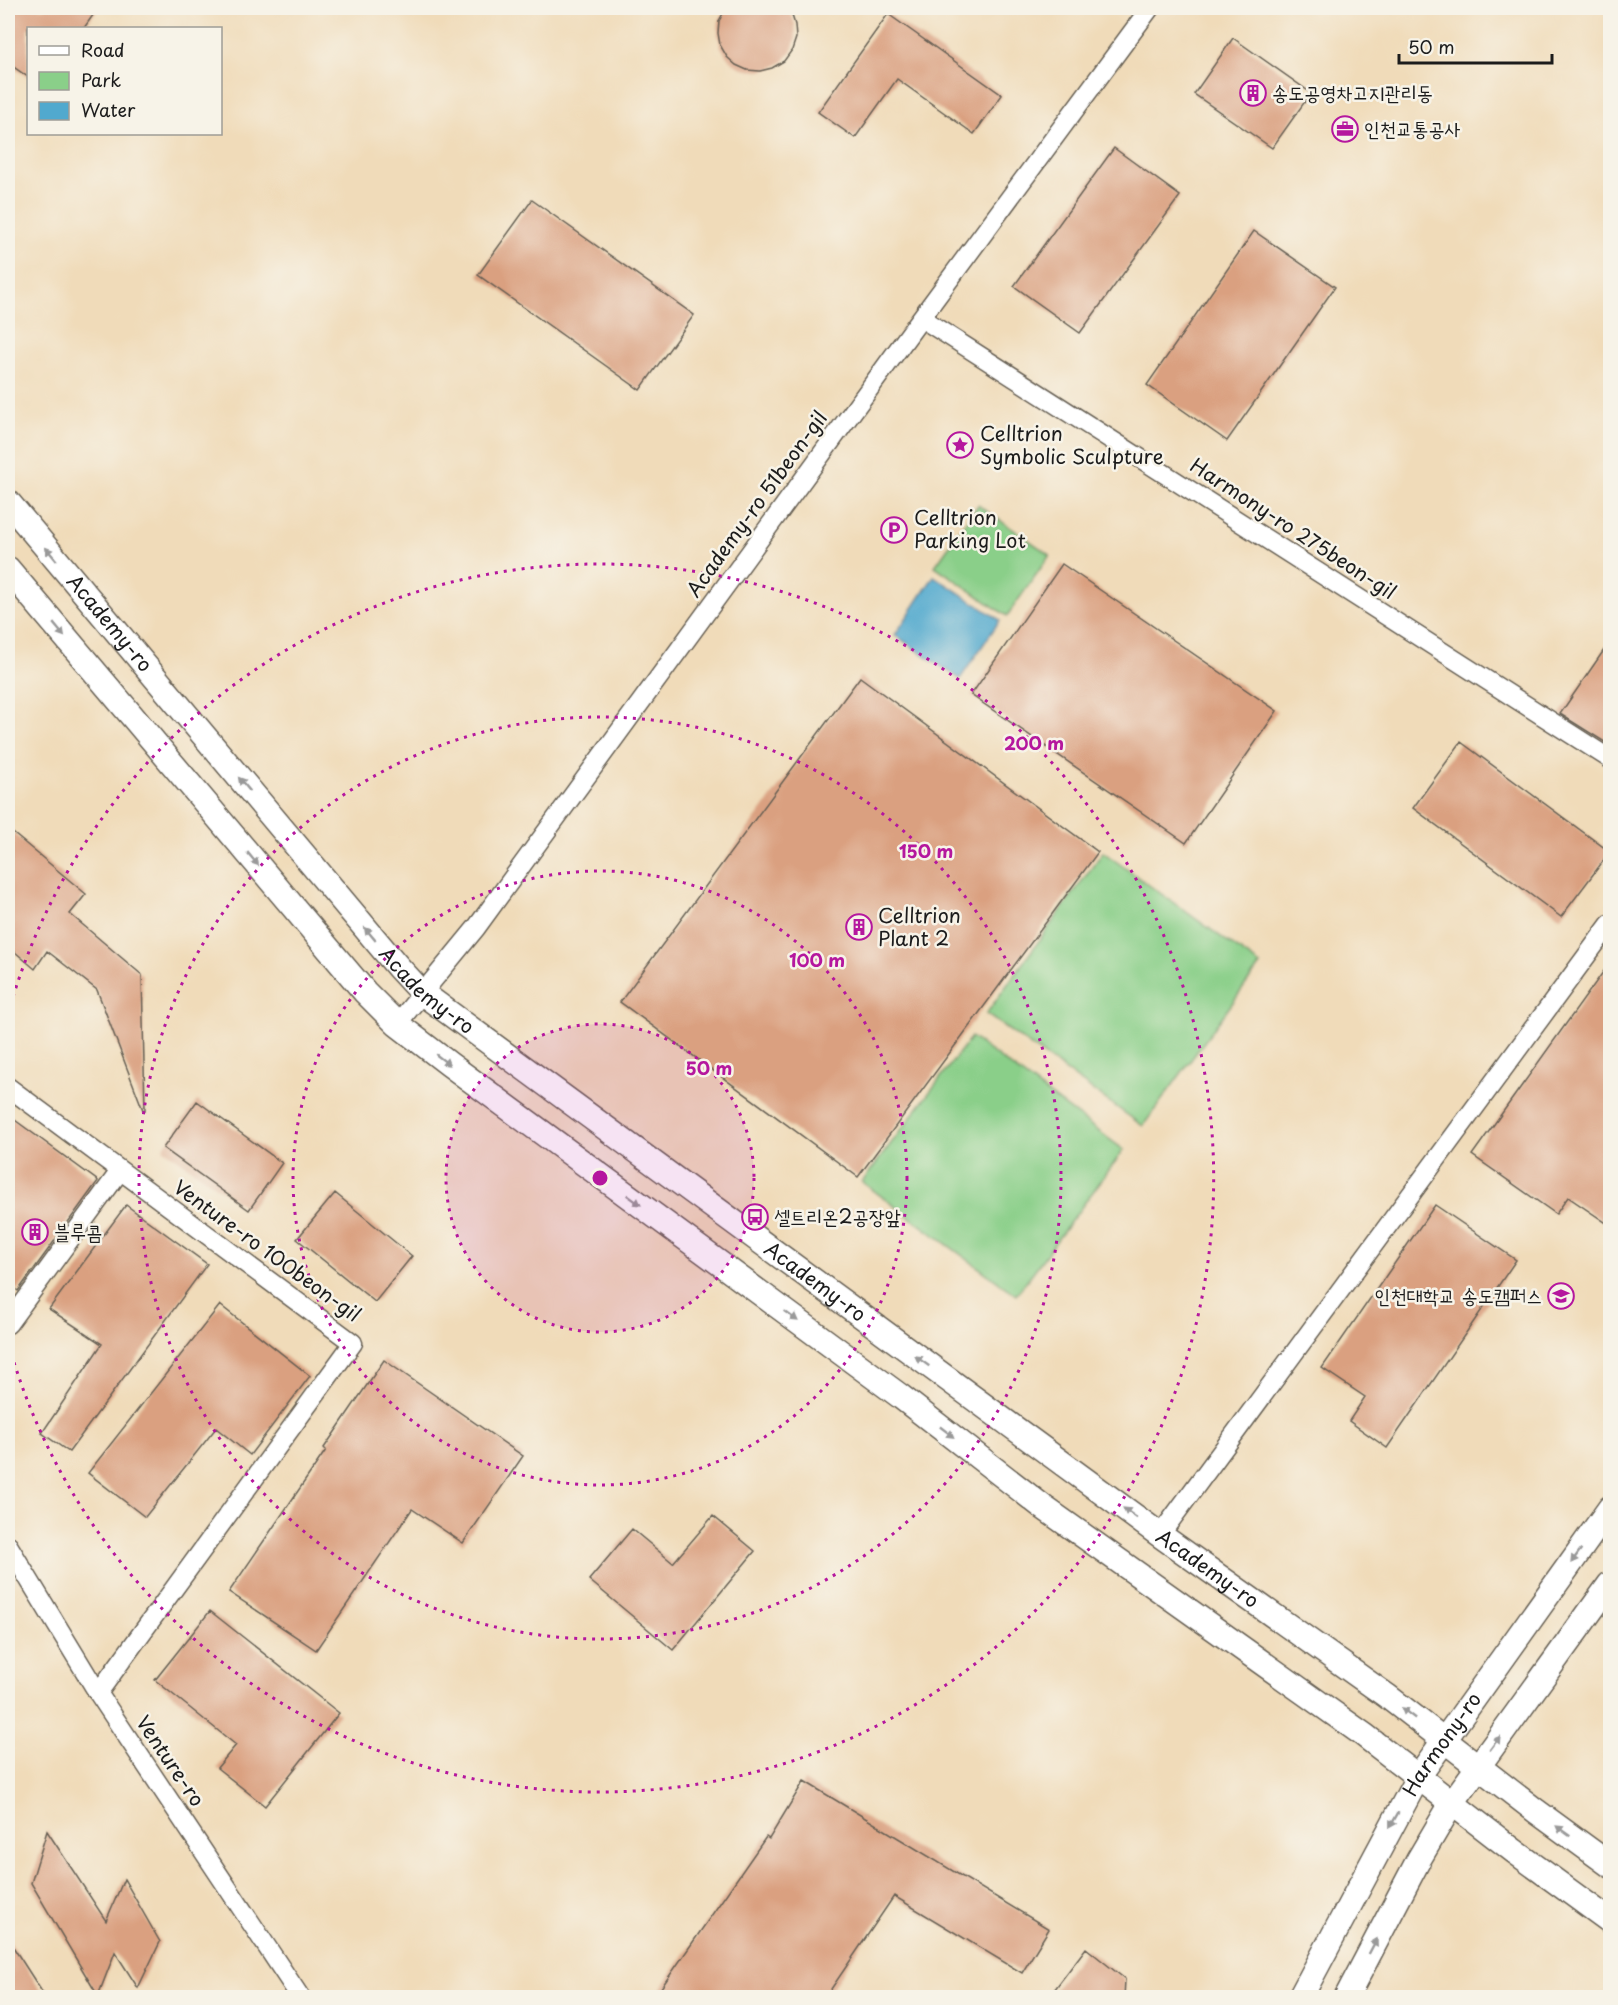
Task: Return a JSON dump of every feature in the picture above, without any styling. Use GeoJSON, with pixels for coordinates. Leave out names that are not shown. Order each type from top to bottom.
{"type":"FeatureCollection","features":[{"type":"Feature","properties":{"kind":"main road","name":"Academy-ro"},"geometry":{"type":"LineString","coordinates":[[8,502],[390,958],[422,993],[1160,1535],[1387,1696],[1477,1767],[1611,1865]]}},
{"type":"Feature","properties":{"kind":"main road","name":"Academy-ro"},"geometry":{"type":"LineString","coordinates":[[8,569],[365,992],[397,1024],[900,1396],[1042,1507],[1364,1735],[1514,1851],[1611,1921]]}},
{"type":"Feature","properties":{"kind":"main road","name":"Harmony-ro"},"geometry":{"type":"LineString","coordinates":[[1300,1998],[1418,1777],[1611,1508]]}},
{"type":"Feature","properties":{"kind":"main road","name":"Harmony-ro"},"geometry":{"type":"LineString","coordinates":[[1346,1998],[1419,1859],[1452,1803],[1611,1584]]}},
{"type":"Feature","properties":{"kind":"street","name":"Academy-ro 51beon-gil"},"geometry":{"type":"LineString","coordinates":[[397,1024],[476,928],[1150,8]]}},
{"type":"Feature","properties":{"kind":"street","name":"Harmony-ro 275beon-gil"},"geometry":{"type":"LineString","coordinates":[[921,318],[1611,759]]}},
{"type":"Feature","properties":{"kind":"street"},"geometry":{"type":"LineString","coordinates":[[1160,1535],[1611,924]]}},
{"type":"Feature","properties":{"kind":"street","name":"Venture-ro 100beon-gil"},"geometry":{"type":"LineString","coordinates":[[8,1087],[353,1343],[98,1693]]}},
{"type":"Feature","properties":{"kind":"street"},"geometry":{"type":"LineString","coordinates":[[8,1324],[120,1171]]}},
{"type":"Feature","properties":{"kind":"street","name":"Venture-ro"},"geometry":{"type":"LineString","coordinates":[[8,1545],[98,1693],[301,1998]]}},
{"type":"Feature","properties":{"kind":"green space"},"geometry":{"type":"Polygon","coordinates":[[[978,505],[1050,555],[1007,616],[935,566],[978,505]]]}},
{"type":"Feature","properties":{"kind":"green space"},"geometry":{"type":"Polygon","coordinates":[[[1103,852],[1260,965],[1143,1126],[986,1014],[1103,852]]]}},
{"type":"Feature","properties":{"kind":"green space"},"geometry":{"type":"Polygon","coordinates":[[[971,1037],[1124,1150],[1016,1295],[862,1182],[971,1037]]]}},
{"type":"Feature","properties":{"kind":"water"},"geometry":{"type":"Polygon","coordinates":[[[934,576],[1000,620],[960,679],[895,635],[934,576]]]}},
{"type":"Feature","properties":{"kind":"building"},"geometry":{"type":"Polygon","coordinates":[[[8,8],[98,8],[85,27],[27,27],[27,76],[8,63],[8,8]]]}},
{"type":"Feature","properties":{"kind":"building"},"geometry":{"type":"Polygon","coordinates":[[[726,8],[787,8],[791,12],[795,25],[796,38],[792,50],[784,61],[772,68],[760,71],[747,70],[736,65],[727,57],[720,45],[718,33],[719,21],[726,8]]]}},
{"type":"Feature","properties":{"kind":"building"},"geometry":{"type":"Polygon","coordinates":[[[888,14],[1002,95],[974,134],[897,79],[855,138],[818,112],[888,14]]]}},
{"type":"Feature","properties":{"kind":"building","name":"송도공영차고지관리동"},"geometry":{"type":"Polygon","coordinates":[[[1233,38],[1311,93],[1272,148],[1194,94],[1233,38]]]}},
{"type":"Feature","properties":{"kind":"building"},"geometry":{"type":"Polygon","coordinates":[[[1114,148],[1180,196],[1080,333],[1014,286],[1114,148]]]}},
{"type":"Feature","properties":{"kind":"building"},"geometry":{"type":"Polygon","coordinates":[[[532,200],[694,315],[640,390],[478,275],[532,200]]]}},
{"type":"Feature","properties":{"kind":"building"},"geometry":{"type":"Polygon","coordinates":[[[1254,231],[1335,287],[1227,441],[1147,385],[1254,231]]]}},
{"type":"Feature","properties":{"kind":"building"},"geometry":{"type":"Polygon","coordinates":[[[1062,564],[1277,711],[1186,843],[971,695],[1062,564]]]}},
{"type":"Feature","properties":{"kind":"building"},"geometry":{"type":"Polygon","coordinates":[[[1611,640],[1611,746],[1560,714],[1611,640]]]}},
{"type":"Feature","properties":{"kind":"building","name":"Celltrion Plant 2"},"geometry":{"type":"Polygon","coordinates":[[[860,677],[1098,852],[858,1177],[620,1002],[860,677]]]}},
{"type":"Feature","properties":{"kind":"building"},"geometry":{"type":"Polygon","coordinates":[[[1461,742],[1610,852],[1561,917],[1413,808],[1461,742]]]}},
{"type":"Feature","properties":{"kind":"building"},"geometry":{"type":"Polygon","coordinates":[[[8,829],[86,894],[70,914],[142,975],[145,1110],[143,1110],[97,990],[47,951],[35,969],[8,946],[8,829]]]}},
{"type":"Feature","properties":{"kind":"building"},"geometry":{"type":"Polygon","coordinates":[[[1611,961],[1611,1226],[1568,1197],[1556,1214],[1472,1155],[1611,961]]]}},
{"type":"Feature","properties":{"kind":"building"},"geometry":{"type":"Polygon","coordinates":[[[197,1101],[282,1163],[249,1210],[163,1148],[197,1101]]]}},
{"type":"Feature","properties":{"kind":"building","name":"블루콤"},"geometry":{"type":"Polygon","coordinates":[[[8,1115],[98,1181],[18,1291],[8,1282],[8,1115]]]}},
{"type":"Feature","properties":{"kind":"building"},"geometry":{"type":"Polygon","coordinates":[[[335,1193],[412,1256],[375,1302],[297,1239],[335,1193]]]}},
{"type":"Feature","properties":{"kind":"building"},"geometry":{"type":"Polygon","coordinates":[[[126,1205],[207,1264],[69,1452],[42,1433],[102,1344],[49,1309],[126,1205]]]}},
{"type":"Feature","properties":{"kind":"building"},"geometry":{"type":"Polygon","coordinates":[[[1435,1205],[1516,1260],[1387,1448],[1349,1421],[1365,1397],[1322,1368],[1435,1205]]]}},
{"type":"Feature","properties":{"kind":"building"},"geometry":{"type":"Polygon","coordinates":[[[220,1305],[310,1376],[250,1455],[216,1428],[145,1517],[88,1473],[220,1305]]]}},
{"type":"Feature","properties":{"kind":"building"},"geometry":{"type":"Polygon","coordinates":[[[384,1360],[523,1456],[463,1543],[412,1509],[316,1650],[229,1592],[384,1360]]]}},
{"type":"Feature","properties":{"kind":"building"},"geometry":{"type":"Polygon","coordinates":[[[713,1516],[755,1551],[673,1650],[589,1580],[632,1529],[673,1563],[713,1516]]]}},
{"type":"Feature","properties":{"kind":"building"},"geometry":{"type":"Polygon","coordinates":[[[210,1611],[339,1713],[265,1806],[217,1768],[236,1745],[155,1680],[210,1611]]]}},
{"type":"Feature","properties":{"kind":"building"},"geometry":{"type":"Polygon","coordinates":[[[804,1781],[1049,1929],[1022,1973],[894,1896],[825,1998],[654,1998],[766,1837],[769,1839],[804,1781]]]}},
{"type":"Feature","properties":{"kind":"building"},"geometry":{"type":"Polygon","coordinates":[[[47,1831],[106,1921],[124,1879],[160,1942],[138,1988],[115,1952],[98,1996],[31,1883],[47,1831]]]}},
{"type":"Feature","properties":{"kind":"building"},"geometry":{"type":"Polygon","coordinates":[[[8,1939],[46,1998],[8,1998],[8,1939]]]}},
{"type":"Feature","properties":{"kind":"building"},"geometry":{"type":"Polygon","coordinates":[[[1086,1948],[1125,1979],[1124,1998],[1048,1998],[1086,1948]]]}},
{"type":"Feature","properties":{"kind":"place","name":"송도공영차고지관리동"},"geometry":{"type":"Point","coordinates":[1253,93]}},
{"type":"Feature","properties":{"kind":"place","name":"인천교통공사"},"geometry":{"type":"Point","coordinates":[1345,129]}},
{"type":"Feature","properties":{"kind":"place","name":"Celltrion Symbolic Sculpture"},"geometry":{"type":"Point","coordinates":[960,445]}},
{"type":"Feature","properties":{"kind":"place","name":"Celltrion Parking Lot"},"geometry":{"type":"Point","coordinates":[894,530]}},
{"type":"Feature","properties":{"kind":"place","name":"Celltrion Plant 2"},"geometry":{"type":"Point","coordinates":[859,927]}},
{"type":"Feature","properties":{"kind":"place","name":"셀트리온2공장앞"},"geometry":{"type":"Point","coordinates":[755,1217]}},
{"type":"Feature","properties":{"kind":"place","name":"블루콤"},"geometry":{"type":"Point","coordinates":[35,1232]}},
{"type":"Feature","properties":{"kind":"place","name":"인천대학교 송도캠퍼스"},"geometry":{"type":"Point","coordinates":[1561,1296]}}]}
